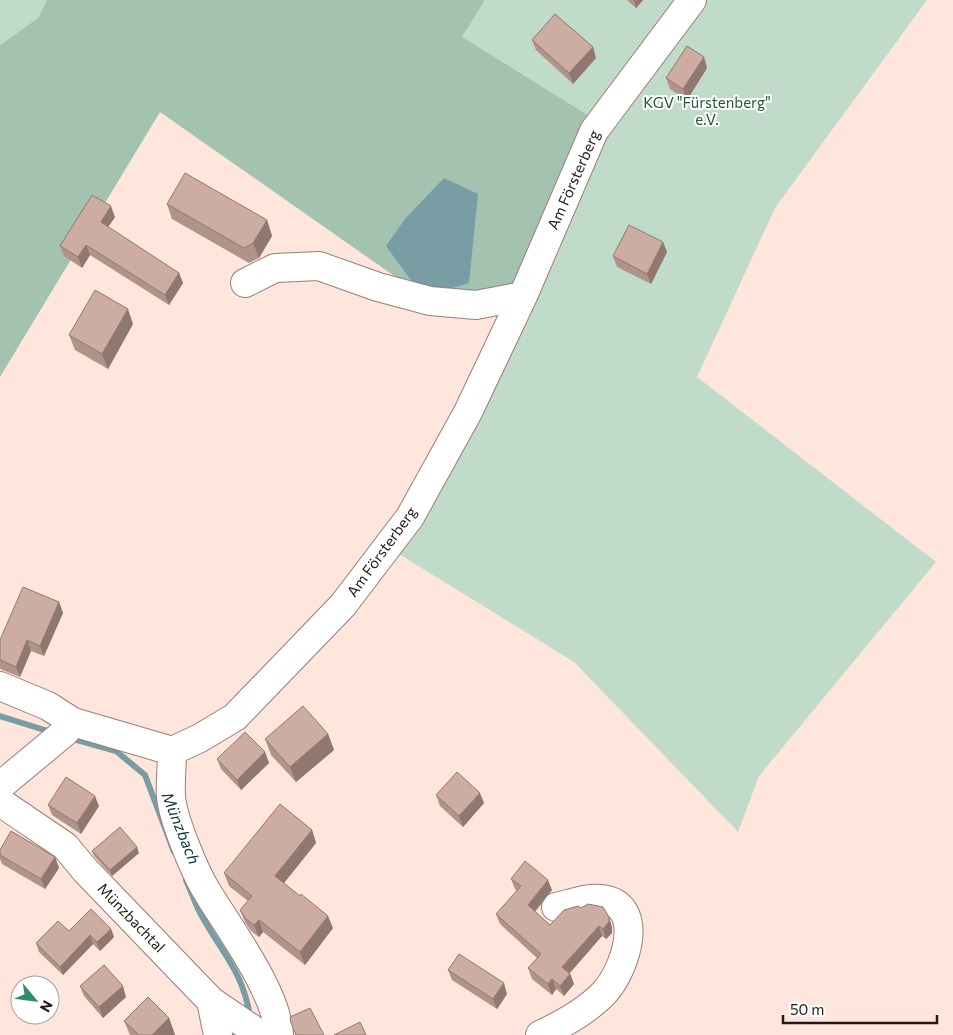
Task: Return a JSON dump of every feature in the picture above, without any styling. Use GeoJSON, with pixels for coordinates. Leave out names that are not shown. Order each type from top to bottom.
{"type":"FeatureCollection","features":[{"type":"Feature","properties":{"kind":"street","name":"Am Försterberg"},"geometry":{"type":"LineString","coordinates":[[172,751],[235,718],[343,605],[410,517],[468,412],[523,296],[594,131],[692,0]]}},
{"type":"Feature","properties":{"kind":"street"},"geometry":{"type":"LineString","coordinates":[[245,284],[275,268],[319,266],[378,287],[430,301],[476,304],[523,296]]}},
{"type":"Feature","properties":{"kind":"street"},"geometry":{"type":"LineString","coordinates":[[0,686],[48,706],[69,727],[172,751],[171,799],[184,841],[204,888],[254,966],[279,1022],[280,1035]]}},
{"type":"Feature","properties":{"kind":"street"},"geometry":{"type":"LineString","coordinates":[[0,786],[69,727]]}},
{"type":"Feature","properties":{"kind":"street","name":"Münzbachtal"},"geometry":{"type":"LineString","coordinates":[[0,802],[66,846],[85,870],[211,1001],[227,1027],[261,1035]]}},
{"type":"Feature","properties":{"kind":"street"},"geometry":{"type":"LineString","coordinates":[[540,1035],[604,993],[621,963],[628,936],[627,917],[622,907],[612,902],[601,899],[587,900],[556,907]]}},
{"type":"Feature","properties":{"kind":"green space"},"geometry":{"type":"Polygon","coordinates":[[[0,0],[47,0],[38,18],[0,45],[0,0]]]}},
{"type":"Feature","properties":{"kind":"green space"},"geometry":{"type":"Polygon","coordinates":[[[47,0],[485,0],[462,37],[597,121],[523,296],[430,301],[160,112],[0,377],[0,45],[38,18],[47,0]]]}},
{"type":"Feature","properties":{"kind":"green space","name":"KGV \"Fürstenberg\" e.V."},"geometry":{"type":"Polygon","coordinates":[[[485,0],[927,0],[775,208],[697,377],[936,562],[759,776],[738,832],[574,662],[386,546],[505,342],[462,37],[485,0]]]}},
{"type":"Feature","properties":{"kind":"water"},"geometry":{"type":"Polygon","coordinates":[[[444,178],[478,194],[469,283],[442,291],[413,283],[386,246],[405,219],[444,178]]]}},
{"type":"Feature","properties":{"kind":"building"},"geometry":{"type":"Polygon","coordinates":[[[555,14],[593,47],[569,73],[532,40],[555,14]]]}},
{"type":"Feature","properties":{"kind":"building"},"geometry":{"type":"Polygon","coordinates":[[[687,46],[704,57],[683,89],[666,78],[687,46]]]}},
{"type":"Feature","properties":{"kind":"building"},"geometry":{"type":"Polygon","coordinates":[[[185,173],[267,220],[253,243],[244,248],[167,204],[185,173]]]}},
{"type":"Feature","properties":{"kind":"building"},"geometry":{"type":"Polygon","coordinates":[[[92,195],[111,206],[101,222],[179,273],[165,295],[86,245],[78,257],[60,246],[92,195]]]}},
{"type":"Feature","properties":{"kind":"building"},"geometry":{"type":"Polygon","coordinates":[[[629,225],[663,242],[647,274],[613,256],[629,225]]]}},
{"type":"Feature","properties":{"kind":"building"},"geometry":{"type":"Polygon","coordinates":[[[95,290],[128,309],[102,354],[69,335],[95,290]]]}},
{"type":"Feature","properties":{"kind":"building"},"geometry":{"type":"Polygon","coordinates":[[[23,587],[59,602],[40,646],[27,640],[16,667],[0,660],[0,640],[23,587]]]}},
{"type":"Feature","properties":{"kind":"building"},"geometry":{"type":"Polygon","coordinates":[[[303,706],[328,734],[290,767],[265,739],[303,706]]]}},
{"type":"Feature","properties":{"kind":"building"},"geometry":{"type":"Polygon","coordinates":[[[245,732],[265,752],[237,780],[217,759],[245,732]]]}},
{"type":"Feature","properties":{"kind":"building"},"geometry":{"type":"Polygon","coordinates":[[[457,772],[480,793],[459,816],[436,795],[457,772]]]}},
{"type":"Feature","properties":{"kind":"building"},"geometry":{"type":"Polygon","coordinates":[[[66,777],[95,796],[77,823],[48,805],[66,777]]]}},
{"type":"Feature","properties":{"kind":"building"},"geometry":{"type":"Polygon","coordinates":[[[280,804],[312,830],[275,876],[328,916],[300,952],[259,920],[254,925],[246,919],[240,910],[252,896],[224,873],[280,804]]]}},
{"type":"Feature","properties":{"kind":"building"},"geometry":{"type":"Polygon","coordinates":[[[120,827],[137,847],[110,870],[92,851],[120,827]]]}},
{"type":"Feature","properties":{"kind":"building"},"geometry":{"type":"Polygon","coordinates":[[[11,831],[55,857],[41,879],[0,855],[0,850],[11,831]]]}},
{"type":"Feature","properties":{"kind":"building"},"geometry":{"type":"Polygon","coordinates":[[[525,861],[548,880],[528,905],[550,925],[564,910],[578,906],[581,908],[588,904],[603,907],[609,917],[609,922],[603,929],[599,926],[562,967],[570,974],[560,986],[552,979],[548,984],[528,968],[541,954],[496,914],[521,886],[511,879],[525,861]]]}},
{"type":"Feature","properties":{"kind":"building"},"geometry":{"type":"Polygon","coordinates":[[[91,909],[111,929],[97,942],[90,935],[60,967],[36,943],[58,921],[69,931],[91,909]]]}},
{"type":"Feature","properties":{"kind":"building"},"geometry":{"type":"Polygon","coordinates":[[[459,954],[504,983],[493,999],[448,970],[459,954]]]}},
{"type":"Feature","properties":{"kind":"building"},"geometry":{"type":"Polygon","coordinates":[[[104,965],[123,986],[99,1007],[80,986],[104,965]]]}},
{"type":"Feature","properties":{"kind":"building"},"geometry":{"type":"Polygon","coordinates":[[[148,997],[169,1018],[152,1035],[139,1035],[124,1021],[148,997]]]}},
{"type":"Feature","properties":{"kind":"building"},"geometry":{"type":"Polygon","coordinates":[[[310,1008],[324,1035],[296,1035],[290,1017],[310,1008]]]}},
{"type":"Feature","properties":{"kind":"building"},"geometry":{"type":"Polygon","coordinates":[[[360,1022],[366,1035],[334,1035],[360,1022]]]}},
{"type":"Feature","properties":{"kind":"waterway","name":"Münzbach"},"geometry":{"type":"LineString","coordinates":[[0,716],[54,733]]}},
{"type":"Feature","properties":{"kind":"waterway","name":"Münzbach"},"geometry":{"type":"LineString","coordinates":[[70,738],[116,751],[145,775],[174,852]]}},
{"type":"Feature","properties":{"kind":"waterway","name":"Münzbach"},"geometry":{"type":"LineString","coordinates":[[186,880],[198,909],[236,972],[247,1000],[250,1017]]}}]}
